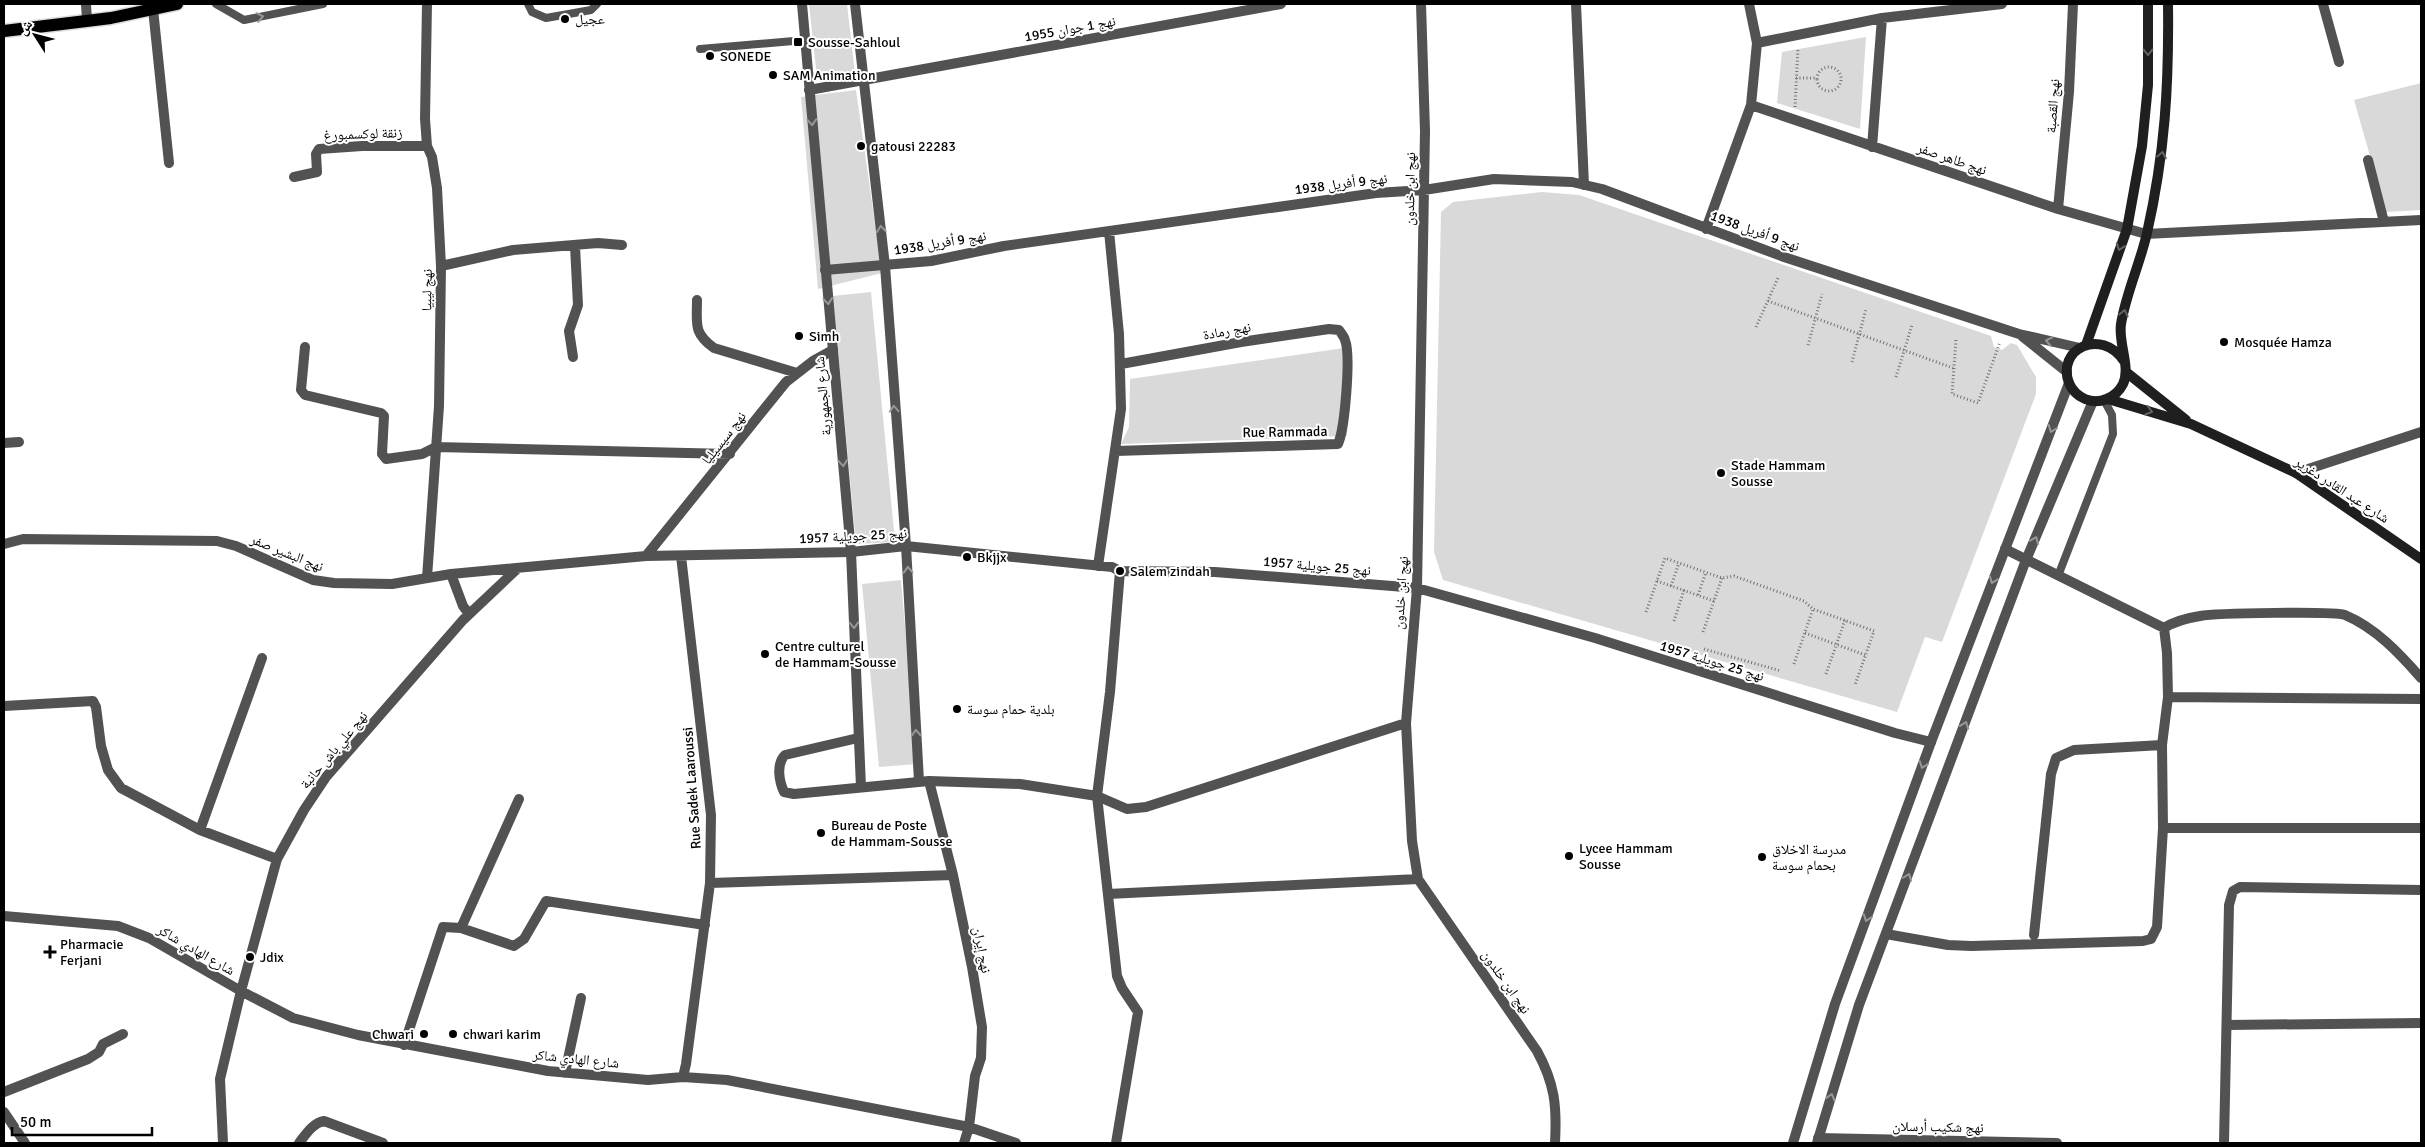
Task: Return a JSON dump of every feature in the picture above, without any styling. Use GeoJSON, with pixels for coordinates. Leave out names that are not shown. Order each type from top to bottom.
{"type":"FeatureCollection","features":[{"type":"Feature","properties":{"kind":"main road"},"geometry":{"type":"LineString","coordinates":[[4,31],[111,18],[177,4]]}},
{"type":"Feature","properties":{"kind":"main road"},"geometry":{"type":"LineString","coordinates":[[2148,4],[2148,85],[2145,120],[2127,229],[2083,347],[2069,363],[2067,372],[2069,383],[2075,392],[2083,398],[2093,401],[2106,400],[2117,393],[2124,383],[2126,372],[2120,341],[2123,312],[2146,234],[2163,146],[2167,108],[2168,4]]}},
{"type":"Feature","properties":{"kind":"main road"},"geometry":{"type":"LineString","coordinates":[[2083,347],[2097,343],[2108,345],[2124,361]]}},
{"type":"Feature","properties":{"kind":"main road","name":"شارع عبد القادر دغرير"},"geometry":{"type":"LineString","coordinates":[[2126,372],[2191,424]]}},
{"type":"Feature","properties":{"kind":"main road","name":"شارع عبد القادر دغرير"},"geometry":{"type":"LineString","coordinates":[[2106,400],[2191,424],[2296,473],[2421,559]]}},
{"type":"Feature","properties":{"kind":"street"},"geometry":{"type":"LineString","coordinates":[[86,4],[87,20]]}},
{"type":"Feature","properties":{"kind":"street","name":"نهج ليبيا"},"geometry":{"type":"LineString","coordinates":[[427,4],[425,119],[427,146],[432,157],[437,188],[441,266],[439,406],[427,578]]}},
{"type":"Feature","properties":{"kind":"street","name":"شارع الجمهورية"},"geometry":{"type":"LineString","coordinates":[[802,4],[851,552],[861,787]]}},
{"type":"Feature","properties":{"kind":"street"},"geometry":{"type":"LineString","coordinates":[[855,4],[885,266],[924,781]]}},
{"type":"Feature","properties":{"kind":"street","name":"نهج 1 جوان 1955"},"geometry":{"type":"LineString","coordinates":[[809,90],[1281,4]]}},
{"type":"Feature","properties":{"kind":"street","name":"نهج ابن خلدون"},"geometry":{"type":"LineString","coordinates":[[1421,4],[1425,131],[1417,588],[1406,722],[1412,841],[1418,879],[1537,1051],[1546,1068],[1552,1081],[1554,1096],[1555,1143]]}},
{"type":"Feature","properties":{"kind":"street"},"geometry":{"type":"LineString","coordinates":[[1576,4],[1584,185]]}},
{"type":"Feature","properties":{"kind":"street"},"geometry":{"type":"LineString","coordinates":[[1706,229],[1751,105],[1757,43],[1749,4]]}},
{"type":"Feature","properties":{"kind":"street"},"geometry":{"type":"LineString","coordinates":[[1757,43],[1882,18],[2002,4]]}},
{"type":"Feature","properties":{"kind":"street","name":"نهج القصبة"},"geometry":{"type":"LineString","coordinates":[[2058,209],[2069,92],[2073,4]]}},
{"type":"Feature","properties":{"kind":"street"},"geometry":{"type":"LineString","coordinates":[[2323,4],[2338,62]]}},
{"type":"Feature","properties":{"kind":"street"},"geometry":{"type":"LineString","coordinates":[[153,9],[170,163]]}},
{"type":"Feature","properties":{"kind":"street"},"geometry":{"type":"LineString","coordinates":[[1872,146],[1882,18]]}},
{"type":"Feature","properties":{"kind":"street","name":"نهج طاهر صفر"},"geometry":{"type":"LineString","coordinates":[[1751,105],[2058,209],[2146,234],[2421,220]]}},
{"type":"Feature","properties":{"kind":"street","name":"زنقة لوكسمبورغ"},"geometry":{"type":"LineString","coordinates":[[294,177],[317,172],[316,154],[318,149],[362,146],[427,146]]}},
{"type":"Feature","properties":{"kind":"street"},"geometry":{"type":"LineString","coordinates":[[2368,160],[2384,222]]}},
{"type":"Feature","properties":{"kind":"street","name":"نهج 9 أفريل 1938"},"geometry":{"type":"LineString","coordinates":[[825,270],[885,266],[931,260],[1004,246],[1376,193],[1424,190],[1494,179],[1534,179],[1584,185],[1639,201],[1706,229],[2019,334]]}},
{"type":"Feature","properties":{"kind":"street"},"geometry":{"type":"LineString","coordinates":[[1098,566],[1121,409],[1120,364],[1109,231]]}},
{"type":"Feature","properties":{"kind":"street"},"geometry":{"type":"LineString","coordinates":[[441,266],[513,250],[598,243],[622,245]]}},
{"type":"Feature","properties":{"kind":"street"},"geometry":{"type":"LineString","coordinates":[[573,357],[569,331],[578,305],[575,246]]}},
{"type":"Feature","properties":{"kind":"street"},"geometry":{"type":"LineString","coordinates":[[697,300],[696,330],[703,340],[714,348],[797,373]]}},
{"type":"Feature","properties":{"kind":"street","name":"نهج رمادة"},"geometry":{"type":"LineString","coordinates":[[1120,364],[1240,342],[1339,330]]}},
{"type":"Feature","properties":{"kind":"street","name":"Rue Rammada"},"geometry":{"type":"LineString","coordinates":[[1116,451],[1338,444],[1341,437],[1346,396],[1347,348],[1346,340],[1339,330]]}},
{"type":"Feature","properties":{"kind":"street"},"geometry":{"type":"LineString","coordinates":[[2019,334],[2083,347]]}},
{"type":"Feature","properties":{"kind":"street"},"geometry":{"type":"LineString","coordinates":[[2019,334],[2067,372]]}},
{"type":"Feature","properties":{"kind":"street"},"geometry":{"type":"LineString","coordinates":[[305,346],[301,390],[305,395],[380,413],[384,416],[382,454],[386,458],[422,454],[436,447],[730,454]]}},
{"type":"Feature","properties":{"kind":"street","name":"نهج سيسيليا"},"geometry":{"type":"LineString","coordinates":[[646,556],[730,454],[774,395],[797,373],[833,350]]}},
{"type":"Feature","properties":{"kind":"street"},"geometry":{"type":"LineString","coordinates":[[1793,1143],[1835,1004],[1931,742],[2069,383]]}},
{"type":"Feature","properties":{"kind":"street"},"geometry":{"type":"LineString","coordinates":[[1818,1141],[1859,1005],[2026,560],[2093,401]]}},
{"type":"Feature","properties":{"kind":"street"},"geometry":{"type":"LineString","coordinates":[[2296,473],[2421,432]]}},
{"type":"Feature","properties":{"kind":"street"},"geometry":{"type":"LineString","coordinates":[[4,443],[19,442]]}},
{"type":"Feature","properties":{"kind":"street","name":"نهج البشير صفر"},"geometry":{"type":"LineString","coordinates":[[4,544],[23,539],[208,540],[236,546],[323,583],[392,584],[451,574],[646,556],[681,556]]}},
{"type":"Feature","properties":{"kind":"street","name":"نهج 25 جويلية 1957"},"geometry":{"type":"LineString","coordinates":[[681,556],[851,552],[906,546],[1112,567],[1120,571],[1215,572],[1417,588],[1594,638],[1895,733],[1931,742]]}},
{"type":"Feature","properties":{"kind":"street"},"geometry":{"type":"LineString","coordinates":[[2005,550],[2164,628]]}},
{"type":"Feature","properties":{"kind":"street","name":"Rue Sadek Laaroussi"},"geometry":{"type":"LineString","coordinates":[[681,556],[711,815],[710,883],[683,1077]]}},
{"type":"Feature","properties":{"kind":"street","name":"نهج علي باش حانبة"},"geometry":{"type":"LineString","coordinates":[[223,1143],[220,1079],[241,991],[277,859],[304,810],[326,777],[469,614],[518,568]]}},
{"type":"Feature","properties":{"kind":"street"},"geometry":{"type":"LineString","coordinates":[[1116,1143],[1138,1012],[1122,988],[1117,976],[1097,796],[1110,692],[1120,571]]}},
{"type":"Feature","properties":{"kind":"street"},"geometry":{"type":"LineString","coordinates":[[451,574],[463,606],[469,614]]}},
{"type":"Feature","properties":{"kind":"street"},"geometry":{"type":"LineString","coordinates":[[2164,628],[2173,622],[2203,615],[2340,613],[2361,624],[2397,650],[2421,678]]}},
{"type":"Feature","properties":{"kind":"street"},"geometry":{"type":"LineString","coordinates":[[1886,934],[1948,945],[1971,946],[2123,942],[2150,939],[2157,927],[2163,828],[2162,745],[2168,697],[2167,653],[2164,628]]}},
{"type":"Feature","properties":{"kind":"street"},"geometry":{"type":"LineString","coordinates":[[200,830],[262,658]]}},
{"type":"Feature","properties":{"kind":"street"},"geometry":{"type":"LineString","coordinates":[[2168,697],[2421,699]]}},
{"type":"Feature","properties":{"kind":"street"},"geometry":{"type":"LineString","coordinates":[[4,706],[93,701],[96,707],[108,770],[121,788],[200,830],[277,859]]}},
{"type":"Feature","properties":{"kind":"street"},"geometry":{"type":"LineString","coordinates":[[858,738],[785,755],[780,761],[782,789],[787,794],[924,781],[1020,784],[1097,796],[1128,809],[1146,807],[1406,722]]}},
{"type":"Feature","properties":{"kind":"street"},"geometry":{"type":"LineString","coordinates":[[2034,935],[2051,774],[2056,758],[2074,750],[2162,745]]}},
{"type":"Feature","properties":{"kind":"street","name":"نهج إيران"},"geometry":{"type":"LineString","coordinates":[[924,781],[953,875],[982,1027],[981,1058],[975,1076],[969,1127],[964,1143]]}},
{"type":"Feature","properties":{"kind":"street"},"geometry":{"type":"LineString","coordinates":[[461,928],[520,799]]}},
{"type":"Feature","properties":{"kind":"street"},"geometry":{"type":"LineString","coordinates":[[2163,828],[2421,828]]}},
{"type":"Feature","properties":{"kind":"street"},"geometry":{"type":"LineString","coordinates":[[710,883],[953,875]]}},
{"type":"Feature","properties":{"kind":"street"},"geometry":{"type":"LineString","coordinates":[[1108,894],[1418,879]]}},
{"type":"Feature","properties":{"kind":"street"},"geometry":{"type":"LineString","coordinates":[[2224,1143],[2229,905],[2233,891],[2240,887],[2421,890]]}},
{"type":"Feature","properties":{"kind":"street"},"geometry":{"type":"LineString","coordinates":[[404,1045],[441,930],[445,926],[461,928],[514,946],[524,939],[546,901],[705,925]]}},
{"type":"Feature","properties":{"kind":"street","name":"شارع الهادي شاكر"},"geometry":{"type":"LineString","coordinates":[[4,916],[118,926],[149,938],[241,991],[293,1018],[404,1045],[565,1073],[648,1080],[683,1077],[727,1080],[969,1127],[1016,1143]]}},
{"type":"Feature","properties":{"kind":"street"},"geometry":{"type":"LineString","coordinates":[[4,926],[15,917]]}},
{"type":"Feature","properties":{"kind":"street"},"geometry":{"type":"LineString","coordinates":[[565,1073],[581,998]]}},
{"type":"Feature","properties":{"kind":"street"},"geometry":{"type":"LineString","coordinates":[[2227,1025],[2421,1022]]}},
{"type":"Feature","properties":{"kind":"street"},"geometry":{"type":"LineString","coordinates":[[4,1092],[88,1059],[100,1052],[103,1044],[123,1034]]}},
{"type":"Feature","properties":{"kind":"street"},"geometry":{"type":"LineString","coordinates":[[4,1112],[25,1143]]}},
{"type":"Feature","properties":{"kind":"street"},"geometry":{"type":"LineString","coordinates":[[299,1143],[312,1127],[324,1121],[383,1143]]}},
{"type":"Feature","properties":{"kind":"street","name":"نهج شكيب أرسلان"},"geometry":{"type":"LineString","coordinates":[[1818,1141],[2057,1143]]}},
{"type":"Feature","properties":{"kind":"lane"},"geometry":{"type":"LineString","coordinates":[[216,4],[244,20],[323,4]]}},
{"type":"Feature","properties":{"kind":"lane"},"geometry":{"type":"LineString","coordinates":[[528,4],[532,12],[546,18],[592,10],[597,4]]}},
{"type":"Feature","properties":{"kind":"lane"},"geometry":{"type":"LineString","coordinates":[[700,49],[805,40]]}},
{"type":"Feature","properties":{"kind":"lane"},"geometry":{"type":"LineString","coordinates":[[2058,576],[2113,434],[2112,415],[2106,400]]}},
{"type":"Feature","properties":{"kind":"path"},"geometry":{"type":"LineString","coordinates":[[1794,120],[1799,35]]}},
{"type":"Feature","properties":{"kind":"path"},"geometry":{"type":"LineString","coordinates":[[1833,67],[1840,72],[1842,80],[1836,90],[1828,91],[1821,88],[1817,78],[1824,68],[1833,67]]}},
{"type":"Feature","properties":{"kind":"path"},"geometry":{"type":"LineString","coordinates":[[1796,78],[1817,78]]}},
{"type":"Feature","properties":{"kind":"path"},"geometry":{"type":"LineString","coordinates":[[1756,327],[1778,278]]}},
{"type":"Feature","properties":{"kind":"path"},"geometry":{"type":"LineString","coordinates":[[1808,344],[1822,294]]}},
{"type":"Feature","properties":{"kind":"path"},"geometry":{"type":"LineString","coordinates":[[1768,301],[1954,368]]}},
{"type":"Feature","properties":{"kind":"path"},"geometry":{"type":"LineString","coordinates":[[1852,362],[1866,309]]}},
{"type":"Feature","properties":{"kind":"path"},"geometry":{"type":"LineString","coordinates":[[1896,377],[1912,325]]}},
{"type":"Feature","properties":{"kind":"path"},"geometry":{"type":"LineString","coordinates":[[1956,340],[1952,394],[1978,403],[2004,329]]}},
{"type":"Feature","properties":{"kind":"path"},"geometry":{"type":"LineString","coordinates":[[1646,612],[1665,558],[1722,578],[1734,576],[1804,601],[1813,609],[1874,631],[1855,685]]}},
{"type":"Feature","properties":{"kind":"path"},"geometry":{"type":"LineString","coordinates":[[1671,586],[1679,563]]}},
{"type":"Feature","properties":{"kind":"path"},"geometry":{"type":"LineString","coordinates":[[1698,595],[1706,572]]}},
{"type":"Feature","properties":{"kind":"path"},"geometry":{"type":"LineString","coordinates":[[1703,632],[1722,578]]}},
{"type":"Feature","properties":{"kind":"path"},"geometry":{"type":"LineString","coordinates":[[1657,581],[1714,601]]}},
{"type":"Feature","properties":{"kind":"path"},"geometry":{"type":"LineString","coordinates":[[1674,621],[1684,590]]}},
{"type":"Feature","properties":{"kind":"path"},"geometry":{"type":"LineString","coordinates":[[1794,664],[1813,609]]}},
{"type":"Feature","properties":{"kind":"path"},"geometry":{"type":"LineString","coordinates":[[1826,674],[1844,620]]}},
{"type":"Feature","properties":{"kind":"path"},"geometry":{"type":"LineString","coordinates":[[1805,633],[1865,655]]}},
{"type":"Feature","properties":{"kind":"path"},"geometry":{"type":"LineString","coordinates":[[1704,649],[1781,671]]}},
{"type":"Feature","properties":{"kind":"shaded area"},"geometry":{"type":"Polygon","coordinates":[[[809,4],[847,4],[855,74],[817,78],[809,4]]]}},
{"type":"Feature","properties":{"kind":"shaded area"},"geometry":{"type":"Polygon","coordinates":[[[1866,37],[1860,129],[1777,103],[1782,52],[1866,37]]]}},
{"type":"Feature","properties":{"kind":"shaded area"},"geometry":{"type":"Polygon","coordinates":[[[2421,83],[2421,210],[2386,212],[2354,100],[2421,83]]]}},
{"type":"Feature","properties":{"kind":"shaded area"},"geometry":{"type":"Polygon","coordinates":[[[856,90],[882,273],[818,289],[801,97],[856,90]]]}},
{"type":"Feature","properties":{"kind":"shaded area","name":"Stade Hammam Sousse"},"geometry":{"type":"Polygon","coordinates":[[[1542,192],[1579,195],[1991,336],[1994,347],[2002,350],[2011,343],[2017,345],[2036,377],[2036,394],[1942,642],[1925,637],[1897,712],[1443,580],[1434,552],[1441,212],[1453,202],[1542,192]]]}},
{"type":"Feature","properties":{"kind":"shaded area"},"geometry":{"type":"Polygon","coordinates":[[[871,292],[895,542],[856,544],[833,296],[871,292]]]}},
{"type":"Feature","properties":{"kind":"shaded area"},"geometry":{"type":"Polygon","coordinates":[[[1351,347],[1347,436],[1121,444],[1129,427],[1130,379],[1351,347]]]}},
{"type":"Feature","properties":{"kind":"shaded area"},"geometry":{"type":"Polygon","coordinates":[[[901,580],[917,764],[879,767],[862,584],[901,580]]]}},
{"type":"Feature","properties":{"kind":"place","name":"عجيل"},"geometry":{"type":"Point","coordinates":[565,19]}},
{"type":"Feature","properties":{"kind":"place","name":"Sousse-Sahloul"},"geometry":{"type":"Point","coordinates":[798,42]}},
{"type":"Feature","properties":{"kind":"place","name":"SONEDE"},"geometry":{"type":"Point","coordinates":[710,56]}},
{"type":"Feature","properties":{"kind":"place","name":"SAM Animation"},"geometry":{"type":"Point","coordinates":[773,75]}},
{"type":"Feature","properties":{"kind":"place","name":"gatousi 22283"},"geometry":{"type":"Point","coordinates":[861,146]}},
{"type":"Feature","properties":{"kind":"place","name":"Simh"},"geometry":{"type":"Point","coordinates":[799,336]}},
{"type":"Feature","properties":{"kind":"place","name":"Mosquée Hamza"},"geometry":{"type":"Point","coordinates":[2224,342]}},
{"type":"Feature","properties":{"kind":"place","name":"Stade Hammam Sousse"},"geometry":{"type":"Point","coordinates":[1721,473]}},
{"type":"Feature","properties":{"kind":"place","name":"Bkjjx"},"geometry":{"type":"Point","coordinates":[967,557]}},
{"type":"Feature","properties":{"kind":"place","name":"Salem zindah"},"geometry":{"type":"Point","coordinates":[1120,571]}},
{"type":"Feature","properties":{"kind":"place","name":"Centre culturel de Hammam-Sousse"},"geometry":{"type":"Point","coordinates":[765,654]}},
{"type":"Feature","properties":{"kind":"place","name":"بلدية حمام سوسة"},"geometry":{"type":"Point","coordinates":[957,709]}},
{"type":"Feature","properties":{"kind":"place","name":"Bureau de Poste de Hammam-Sousse"},"geometry":{"type":"Point","coordinates":[821,833]}},
{"type":"Feature","properties":{"kind":"place","name":"Lycee Hammam Sousse"},"geometry":{"type":"Point","coordinates":[1569,856]}},
{"type":"Feature","properties":{"kind":"place","name":"مدرسة الاخلاق بحمام سوسة"},"geometry":{"type":"Point","coordinates":[1762,857]}},
{"type":"Feature","properties":{"kind":"place","name":"Pharmacie Ferjani"},"geometry":{"type":"Point","coordinates":[50,952]}},
{"type":"Feature","properties":{"kind":"place","name":"Jdix"},"geometry":{"type":"Point","coordinates":[250,957]}},
{"type":"Feature","properties":{"kind":"place","name":"Chwari"},"geometry":{"type":"Point","coordinates":[424,1034]}},
{"type":"Feature","properties":{"kind":"place","name":"chwari karim"},"geometry":{"type":"Point","coordinates":[453,1034]}}]}
